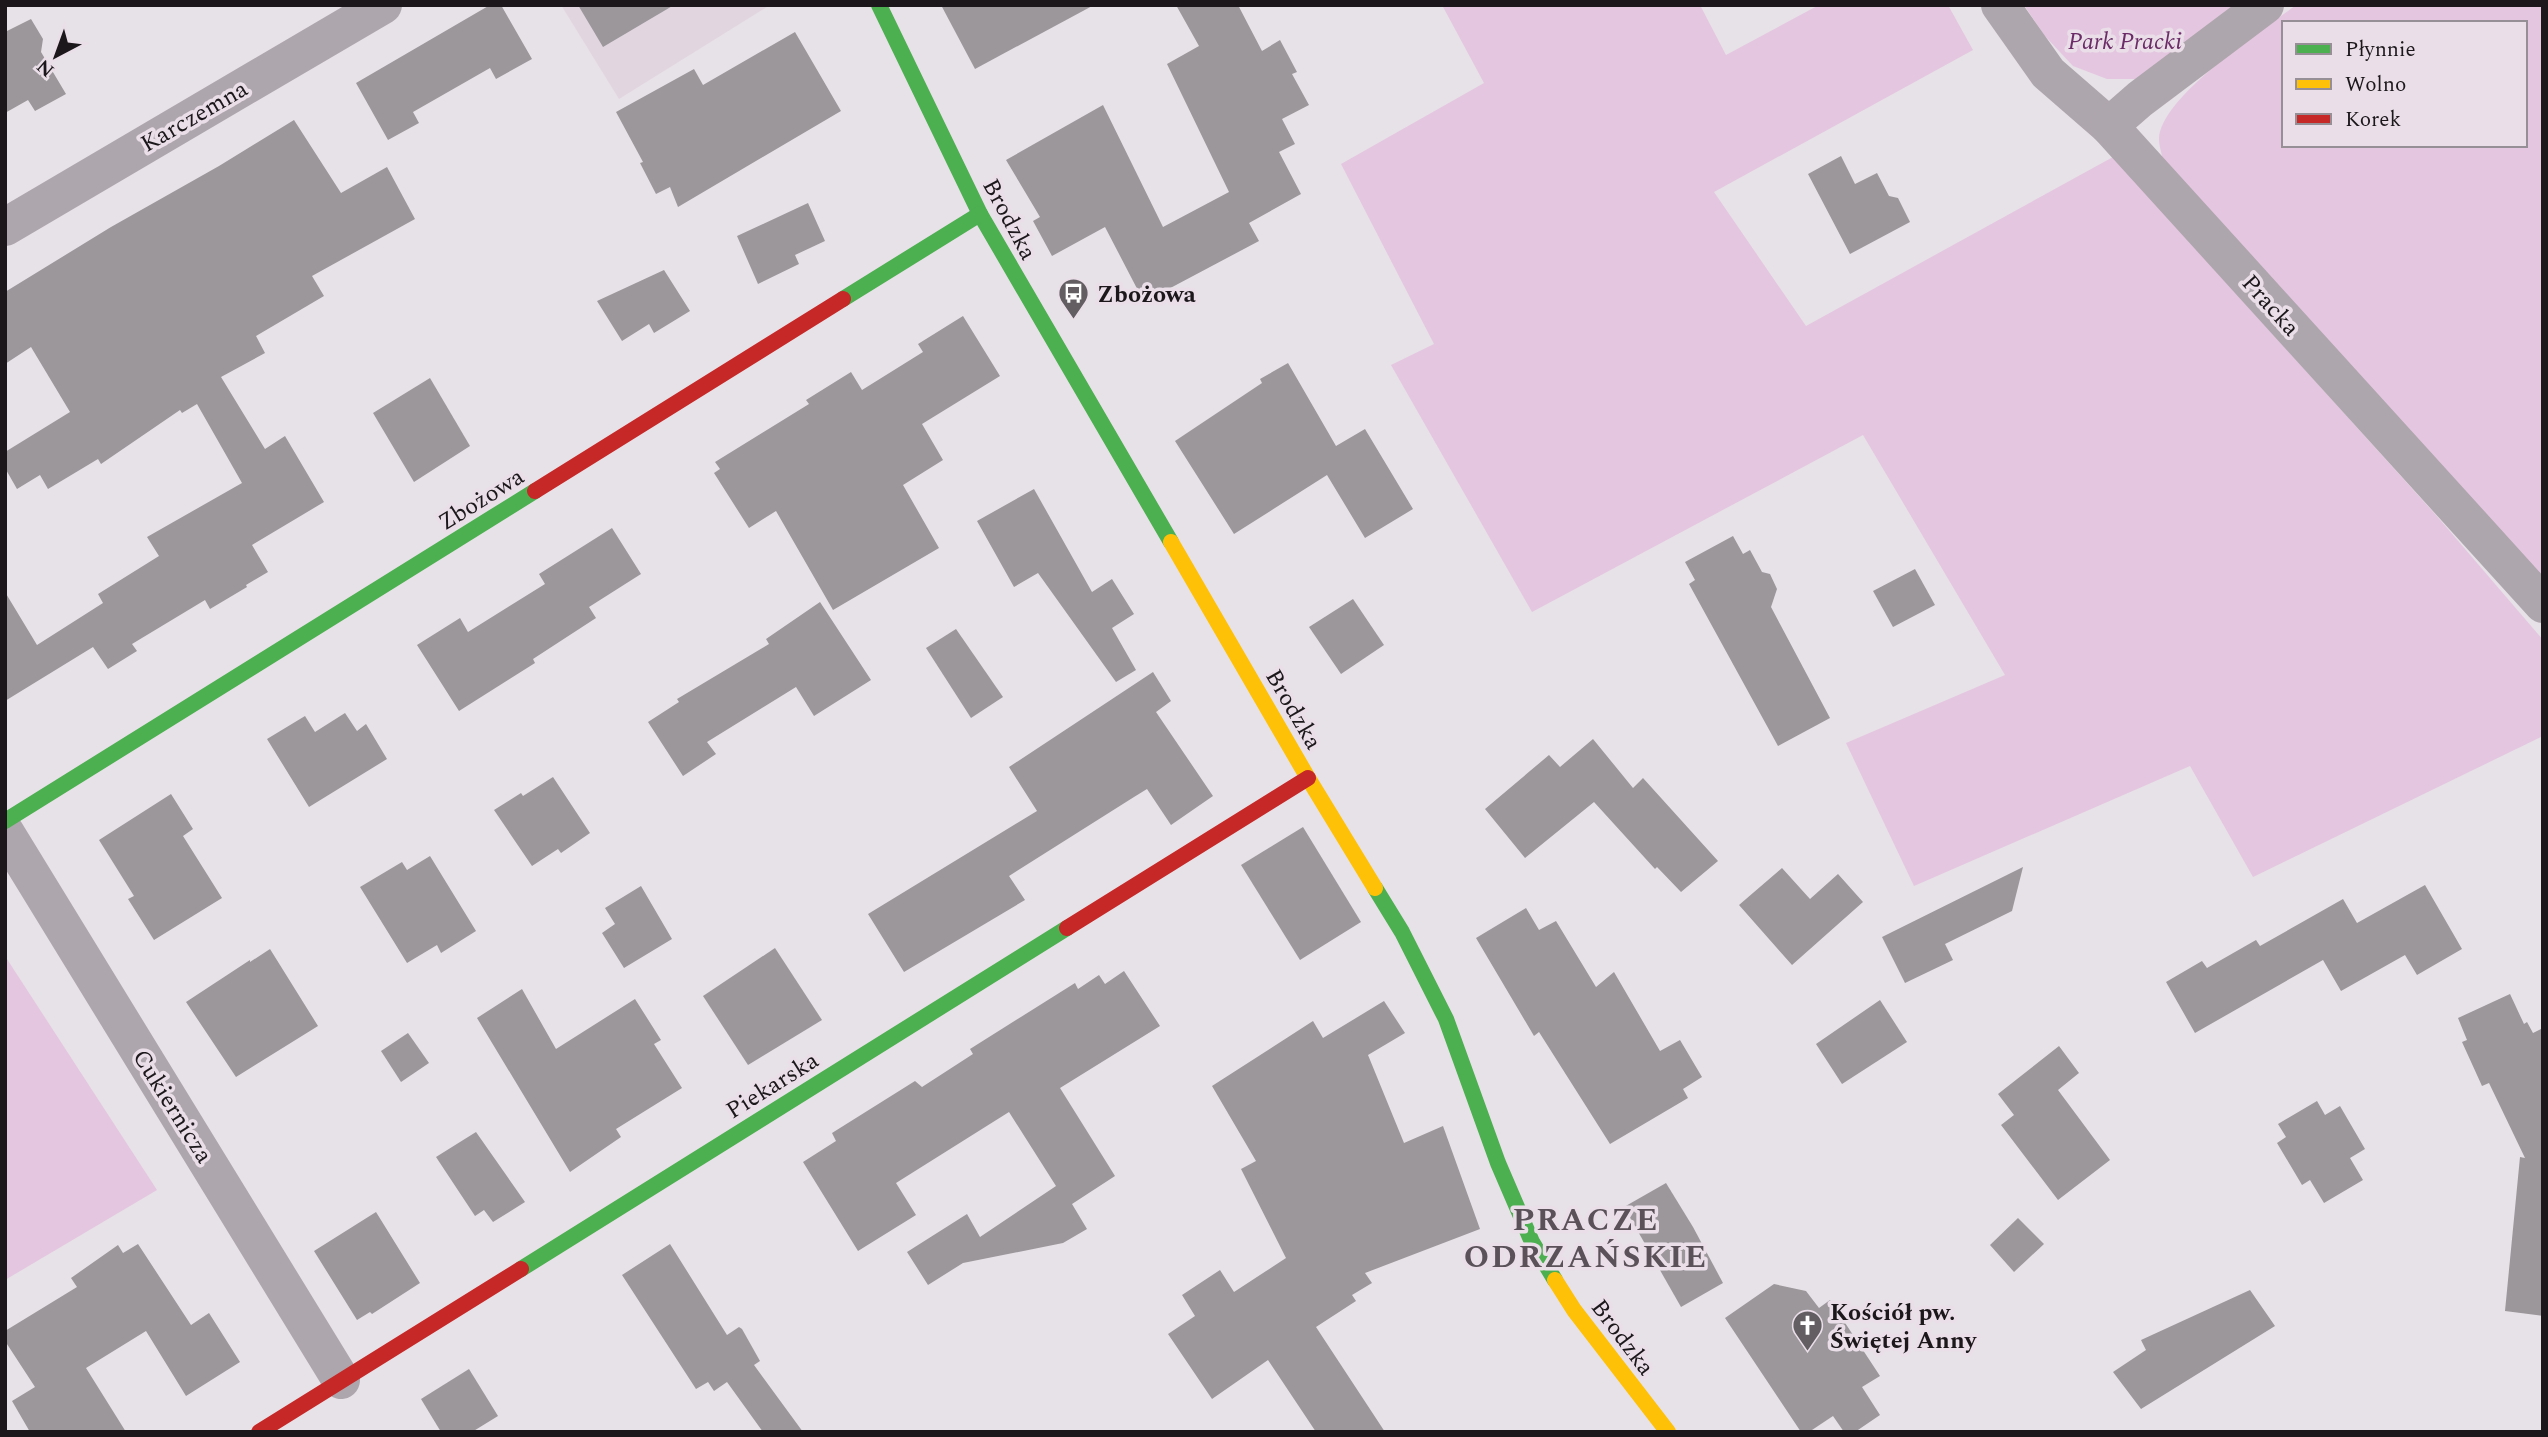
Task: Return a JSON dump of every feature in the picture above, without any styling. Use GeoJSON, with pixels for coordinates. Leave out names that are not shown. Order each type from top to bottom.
{"type":"FeatureCollection","features":[{"type":"Feature","properties":{"kind":"street","name":"Karczemna"},"geometry":{"type":"LineString","coordinates":[[5,227],[383,5]]}},
{"type":"Feature","properties":{"kind":"street","name":"Brodzka"},"geometry":{"type":"LineString","coordinates":[[880,5],[979,214],[1308,778],[1402,932],[1446,1019],[1498,1163],[1532,1242],[1574,1310],[1668,1432]]}},
{"type":"Feature","properties":{"kind":"street","name":"Pracka"},"geometry":{"type":"LineString","coordinates":[[2000,5],[2049,73],[2109,126],[2543,604]]}},
{"type":"Feature","properties":{"kind":"street"},"geometry":{"type":"LineString","coordinates":[[2109,126],[2140,99],[2265,5]]}},
{"type":"Feature","properties":{"kind":"street","name":"Zbożowa"},"geometry":{"type":"LineString","coordinates":[[5,821],[979,214]]}},
{"type":"Feature","properties":{"kind":"street","name":"Piekarska"},"geometry":{"type":"LineString","coordinates":[[259,1432],[1308,778]]}},
{"type":"Feature","properties":{"kind":"street","name":"Cukiernicza"},"geometry":{"type":"LineString","coordinates":[[5,832],[341,1380]]}},
{"type":"Feature","properties":{"kind":"shaded area"},"geometry":{"type":"Polygon","coordinates":[[[561,5],[770,5],[619,99],[561,5]]]}},
{"type":"Feature","properties":{"kind":"green space"},"geometry":{"type":"Polygon","coordinates":[[[1442,5],[1700,5],[1726,55],[1819,5],[1948,5],[1973,50],[1714,192],[1806,326],[2113,157],[2435,514],[2543,640],[2543,736],[2253,877],[2190,766],[1914,886],[1846,743],[2005,675],[1863,435],[1532,612],[1391,365],[1434,344],[1341,164],[1484,83],[1442,5]]]}},
{"type":"Feature","properties":{"kind":"green space","name":"Park Pracki"},"geometry":{"type":"Polygon","coordinates":[[[2024,5],[2238,5],[2139,79],[2107,79],[2073,66],[2044,35],[2024,5]]]}},
{"type":"Feature","properties":{"kind":"green space"},"geometry":{"type":"Polygon","coordinates":[[[2296,5],[2543,5],[2543,579],[2163,161],[2159,139],[2164,122],[2194,85],[2238,47],[2296,5]]]}},
{"type":"Feature","properties":{"kind":"green space"},"geometry":{"type":"Polygon","coordinates":[[[5,956],[157,1190],[5,1280],[5,956]]]}},
{"type":"Feature","properties":{"kind":"building"},"geometry":{"type":"Polygon","coordinates":[[[490,5],[501,5],[532,59],[496,79],[490,68],[413,112],[419,123],[388,140],[356,83],[490,5]]]}},
{"type":"Feature","properties":{"kind":"building"},"geometry":{"type":"Polygon","coordinates":[[[578,5],[674,5],[603,47],[578,5]]]}},
{"type":"Feature","properties":{"kind":"building"},"geometry":{"type":"Polygon","coordinates":[[[941,5],[1094,5],[975,69],[941,5]]]}},
{"type":"Feature","properties":{"kind":"building"},"geometry":{"type":"Polygon","coordinates":[[[1176,5],[1238,5],[1262,51],[1280,40],[1297,72],[1292,74],[1309,105],[1282,119],[1295,144],[1279,152],[1301,194],[1249,223],[1259,241],[1144,302],[1105,227],[1052,256],[1033,221],[1040,217],[1006,160],[1103,105],[1163,227],[1229,192],[1167,64],[1199,46],[1176,5]]]}},
{"type":"Feature","properties":{"kind":"building"},"geometry":{"type":"Polygon","coordinates":[[[31,19],[43,39],[41,52],[66,94],[35,111],[28,100],[5,113],[5,32],[31,19]]]}},
{"type":"Feature","properties":{"kind":"building"},"geometry":{"type":"Polygon","coordinates":[[[795,32],[841,111],[678,207],[670,187],[656,194],[640,163],[643,162],[616,112],[694,69],[703,85],[795,32]]]}},
{"type":"Feature","properties":{"kind":"building"},"geometry":{"type":"Polygon","coordinates":[[[294,120],[341,193],[387,167],[415,219],[312,276],[324,296],[256,336],[265,353],[221,377],[265,449],[285,436],[324,502],[252,545],[268,572],[246,585],[247,587],[210,609],[205,600],[132,644],[137,651],[108,669],[93,647],[5,701],[5,592],[37,645],[103,603],[98,594],[159,556],[147,537],[242,483],[197,404],[182,413],[180,410],[101,464],[98,459],[48,489],[40,475],[17,489],[5,468],[5,452],[70,412],[31,347],[5,364],[5,292],[294,120]]]}},
{"type":"Feature","properties":{"kind":"building"},"geometry":{"type":"Polygon","coordinates":[[[1841,156],[1855,184],[1877,173],[1889,196],[1898,198],[1910,222],[1850,254],[1808,174],[1841,156]]]}},
{"type":"Feature","properties":{"kind":"building"},"geometry":{"type":"Polygon","coordinates":[[[808,203],[825,241],[795,255],[799,264],[758,284],[737,236],[808,203]]]}},
{"type":"Feature","properties":{"kind":"building"},"geometry":{"type":"Polygon","coordinates":[[[664,270],[690,311],[654,333],[649,324],[622,341],[597,301],[664,270]]]}},
{"type":"Feature","properties":{"kind":"building"},"geometry":{"type":"Polygon","coordinates":[[[963,316],[1000,376],[922,424],[943,460],[903,485],[939,548],[833,610],[776,511],[749,528],[714,473],[720,469],[715,462],[809,404],[806,400],[851,372],[862,390],[923,352],[918,344],[963,316]]]}},
{"type":"Feature","properties":{"kind":"building"},"geometry":{"type":"Polygon","coordinates":[[[1288,363],[1336,446],[1365,429],[1413,509],[1365,538],[1327,475],[1234,534],[1175,441],[1262,383],[1260,379],[1288,363]]]}},
{"type":"Feature","properties":{"kind":"building"},"geometry":{"type":"Polygon","coordinates":[[[430,378],[470,446],[414,482],[373,413],[430,378]]]}},
{"type":"Feature","properties":{"kind":"building"},"geometry":{"type":"Polygon","coordinates":[[[1034,489],[1092,592],[1112,579],[1134,614],[1112,628],[1136,670],[1116,682],[1038,573],[1014,587],[977,521],[1034,489]]]}},
{"type":"Feature","properties":{"kind":"building"},"geometry":{"type":"Polygon","coordinates":[[[612,528],[641,574],[589,607],[596,618],[533,659],[535,663],[459,711],[417,645],[460,618],[468,632],[545,584],[539,574],[612,528]]]}},
{"type":"Feature","properties":{"kind":"building"},"geometry":{"type":"Polygon","coordinates":[[[1733,536],[1743,554],[1750,550],[1762,572],[1770,574],[1777,589],[1771,607],[1830,718],[1778,746],[1689,584],[1695,580],[1685,562],[1733,536]]]}},
{"type":"Feature","properties":{"kind":"building"},"geometry":{"type":"Polygon","coordinates":[[[1915,569],[1935,605],[1893,627],[1873,591],[1915,569]]]}},
{"type":"Feature","properties":{"kind":"building"},"geometry":{"type":"Polygon","coordinates":[[[1353,599],[1384,645],[1341,674],[1309,627],[1353,599]]]}},
{"type":"Feature","properties":{"kind":"building"},"geometry":{"type":"Polygon","coordinates":[[[820,602],[871,680],[814,716],[796,687],[707,742],[716,754],[683,776],[648,722],[679,702],[677,699],[769,644],[766,639],[820,602]]]}},
{"type":"Feature","properties":{"kind":"building"},"geometry":{"type":"Polygon","coordinates":[[[956,629],[1003,697],[971,718],[926,648],[956,629]]]}},
{"type":"Feature","properties":{"kind":"building"},"geometry":{"type":"Polygon","coordinates":[[[1153,672],[1171,701],[1156,712],[1213,796],[1171,825],[1147,789],[1009,876],[1025,900],[904,972],[868,914],[1037,811],[1009,767],[1153,672]]]}},
{"type":"Feature","properties":{"kind":"building"},"geometry":{"type":"Polygon","coordinates":[[[345,713],[357,731],[366,724],[387,759],[309,807],[267,739],[305,716],[315,732],[345,713]]]}},
{"type":"Feature","properties":{"kind":"building"},"geometry":{"type":"Polygon","coordinates":[[[1593,739],[1633,788],[1643,778],[1718,861],[1681,892],[1657,867],[1655,869],[1594,802],[1525,858],[1485,809],[1549,755],[1560,767],[1593,739]]]}},
{"type":"Feature","properties":{"kind":"building"},"geometry":{"type":"Polygon","coordinates":[[[553,777],[590,833],[561,853],[558,849],[532,866],[494,810],[553,777]]]}},
{"type":"Feature","properties":{"kind":"building"},"geometry":{"type":"Polygon","coordinates":[[[171,794],[193,829],[183,836],[222,898],[154,940],[128,899],[134,896],[99,840],[171,794]]]}},
{"type":"Feature","properties":{"kind":"building"},"geometry":{"type":"Polygon","coordinates":[[[1303,827],[1361,922],[1300,960],[1241,865],[1303,827]]]}},
{"type":"Feature","properties":{"kind":"building"},"geometry":{"type":"Polygon","coordinates":[[[430,856],[476,931],[441,953],[437,945],[407,963],[360,887],[402,862],[407,870],[430,856]]]}},
{"type":"Feature","properties":{"kind":"building"},"geometry":{"type":"Polygon","coordinates":[[[2023,867],[2012,911],[1945,944],[1953,960],[1905,983],[1882,937],[2023,867]]]}},
{"type":"Feature","properties":{"kind":"building"},"geometry":{"type":"Polygon","coordinates":[[[1782,868],[1810,899],[1838,874],[1863,902],[1792,965],[1739,905],[1782,868]]]}},
{"type":"Feature","properties":{"kind":"building"},"geometry":{"type":"Polygon","coordinates":[[[2425,885],[2462,949],[2417,975],[2405,955],[2341,991],[2323,960],[2195,1033],[2166,982],[2202,961],[2207,968],[2256,940],[2260,946],[2343,899],[2357,923],[2425,885]]]}},
{"type":"Feature","properties":{"kind":"building"},"geometry":{"type":"Polygon","coordinates":[[[641,886],[672,939],[624,968],[602,933],[615,924],[605,908],[641,886]]]}},
{"type":"Feature","properties":{"kind":"building"},"geometry":{"type":"Polygon","coordinates":[[[1526,908],[1539,930],[1556,921],[1596,987],[1614,972],[1660,1051],[1680,1040],[1702,1077],[1683,1089],[1688,1098],[1610,1144],[1539,1032],[1534,1036],[1476,938],[1526,908]]]}},
{"type":"Feature","properties":{"kind":"building"},"geometry":{"type":"Polygon","coordinates":[[[775,948],[822,1020],[748,1065],[703,996],[775,948]]]}},
{"type":"Feature","properties":{"kind":"building"},"geometry":{"type":"Polygon","coordinates":[[[270,949],[318,1026],[236,1077],[186,1002],[270,949]]]}},
{"type":"Feature","properties":{"kind":"building"},"geometry":{"type":"Polygon","coordinates":[[[1124,971],[1160,1026],[1060,1088],[1115,1176],[1072,1204],[1087,1229],[1063,1243],[963,1263],[928,1285],[907,1252],[967,1214],[980,1237],[1056,1186],[1009,1112],[896,1183],[916,1215],[858,1251],[803,1162],[836,1141],[832,1133],[915,1081],[922,1087],[973,1054],[970,1049],[1075,983],[1078,989],[1099,975],[1105,984],[1124,971]]]}},
{"type":"Feature","properties":{"kind":"building"},"geometry":{"type":"Polygon","coordinates":[[[522,989],[556,1049],[635,999],[661,1040],[654,1044],[682,1088],[616,1129],[621,1137],[570,1172],[477,1018],[522,989]]]}},
{"type":"Feature","properties":{"kind":"building"},"geometry":{"type":"Polygon","coordinates":[[[2510,994],[2524,1024],[2527,1022],[2533,1033],[2543,1028],[2543,1316],[2505,1311],[2520,1157],[2525,1158],[2489,1083],[2482,1086],[2462,1042],[2467,1040],[2458,1018],[2510,994]]]}},
{"type":"Feature","properties":{"kind":"building"},"geometry":{"type":"Polygon","coordinates":[[[1880,1000],[1907,1042],[1842,1084],[1816,1044],[1880,1000]]]}},
{"type":"Feature","properties":{"kind":"building"},"geometry":{"type":"Polygon","coordinates":[[[1384,1001],[1405,1033],[1368,1055],[1404,1143],[1443,1126],[1480,1229],[1365,1273],[1372,1283],[1352,1295],[1356,1301],[1316,1327],[1385,1432],[1316,1432],[1268,1360],[1212,1399],[1168,1334],[1195,1316],[1182,1295],[1220,1270],[1234,1292],[1286,1258],[1241,1169],[1256,1161],[1212,1086],[1313,1021],[1323,1038],[1384,1001]]]}},
{"type":"Feature","properties":{"kind":"building"},"geometry":{"type":"Polygon","coordinates":[[[408,1033],[429,1063],[401,1082],[381,1051],[408,1033]]]}},
{"type":"Feature","properties":{"kind":"building"},"geometry":{"type":"Polygon","coordinates":[[[2059,1046],[2079,1073],[2058,1090],[2110,1160],[2058,1200],[2001,1125],[2014,1115],[1998,1094],[2059,1046]]]}},
{"type":"Feature","properties":{"kind":"building"},"geometry":{"type":"Polygon","coordinates":[[[2317,1101],[2325,1115],[2340,1106],[2365,1149],[2350,1158],[2363,1180],[2324,1203],[2310,1180],[2302,1185],[2277,1143],[2286,1137],[2278,1124],[2317,1101]]]}},
{"type":"Feature","properties":{"kind":"building"},"geometry":{"type":"Polygon","coordinates":[[[476,1132],[525,1202],[493,1222],[484,1210],[475,1216],[436,1157],[476,1132]]]}},
{"type":"Feature","properties":{"kind":"building"},"geometry":{"type":"Polygon","coordinates":[[[1666,1183],[1723,1283],[1681,1307],[1624,1207],[1666,1183]]]}},
{"type":"Feature","properties":{"kind":"building"},"geometry":{"type":"Polygon","coordinates":[[[376,1212],[420,1283],[372,1314],[370,1312],[357,1320],[314,1251],[376,1212]]]}},
{"type":"Feature","properties":{"kind":"building"},"geometry":{"type":"Polygon","coordinates":[[[2018,1218],[2044,1244],[2014,1272],[1990,1245],[2018,1218]]]}},
{"type":"Feature","properties":{"kind":"building"},"geometry":{"type":"Polygon","coordinates":[[[138,1244],[191,1325],[209,1313],[240,1362],[186,1396],[146,1331],[86,1368],[126,1432],[30,1432],[12,1401],[35,1387],[5,1341],[5,1331],[77,1287],[71,1278],[118,1245],[123,1253],[138,1244]]]}},
{"type":"Feature","properties":{"kind":"building"},"geometry":{"type":"Polygon","coordinates":[[[670,1244],[727,1335],[739,1327],[742,1329],[760,1361],[754,1365],[803,1432],[763,1432],[727,1382],[714,1391],[708,1382],[696,1389],[622,1275],[670,1244]]]}},
{"type":"Feature","properties":{"kind":"building","name":"Kościół pw. Świętej Anny"},"geometry":{"type":"Polygon","coordinates":[[[1774,1284],[1806,1291],[1819,1308],[1830,1300],[1880,1376],[1862,1387],[1880,1415],[1855,1432],[1844,1432],[1833,1416],[1809,1432],[1801,1432],[1725,1318],[1774,1284]]]}},
{"type":"Feature","properties":{"kind":"building"},"geometry":{"type":"Polygon","coordinates":[[[2250,1290],[2275,1326],[2141,1409],[2113,1372],[2146,1350],[2141,1340],[2250,1290]]]}},
{"type":"Feature","properties":{"kind":"building"},"geometry":{"type":"Polygon","coordinates":[[[469,1369],[498,1416],[472,1432],[441,1432],[421,1399],[469,1369]]]}},
{"type":"Feature","properties":{"kind":"traffic: fast"},"geometry":{"type":"LineString","coordinates":[[879,5],[980,214],[1171,542]]}},
{"type":"Feature","properties":{"kind":"traffic: fast"},"geometry":{"type":"LineString","coordinates":[[843,299],[980,214]]}},
{"type":"Feature","properties":{"kind":"traffic: fast"},"geometry":{"type":"LineString","coordinates":[[5,821],[535,491]]}},
{"type":"Feature","properties":{"kind":"traffic: fast"},"geometry":{"type":"LineString","coordinates":[[1375,888],[1402,932],[1446,1019],[1498,1163],[1532,1242],[1555,1280]]}},
{"type":"Feature","properties":{"kind":"traffic: fast"},"geometry":{"type":"LineString","coordinates":[[521,1269],[1067,928]]}},
{"type":"Feature","properties":{"kind":"traffic: slow"},"geometry":{"type":"LineString","coordinates":[[1171,542],[1375,888]]}},
{"type":"Feature","properties":{"kind":"traffic: slow"},"geometry":{"type":"LineString","coordinates":[[1555,1280],[1574,1310],[1668,1432]]}},
{"type":"Feature","properties":{"kind":"traffic: jam"},"geometry":{"type":"LineString","coordinates":[[535,491],[843,299]]}},
{"type":"Feature","properties":{"kind":"traffic: jam"},"geometry":{"type":"LineString","coordinates":[[1067,928],[1308,778]]}},
{"type":"Feature","properties":{"kind":"traffic: jam"},"geometry":{"type":"LineString","coordinates":[[259,1432],[521,1269]]}},
{"type":"Feature","properties":{"kind":"place","name":"Zbożowa"},"geometry":{"type":"Point","coordinates":[1074,321]}},
{"type":"Feature","properties":{"kind":"place","name":"Kościół pw. Świętej Anny"},"geometry":{"type":"Point","coordinates":[1807,1353]}},
{"type":"Feature","properties":{"kind":"district","name":"PRACZE ODRZAŃSKIE"},"geometry":{"type":"Point","coordinates":[1586,1238]}}]}
